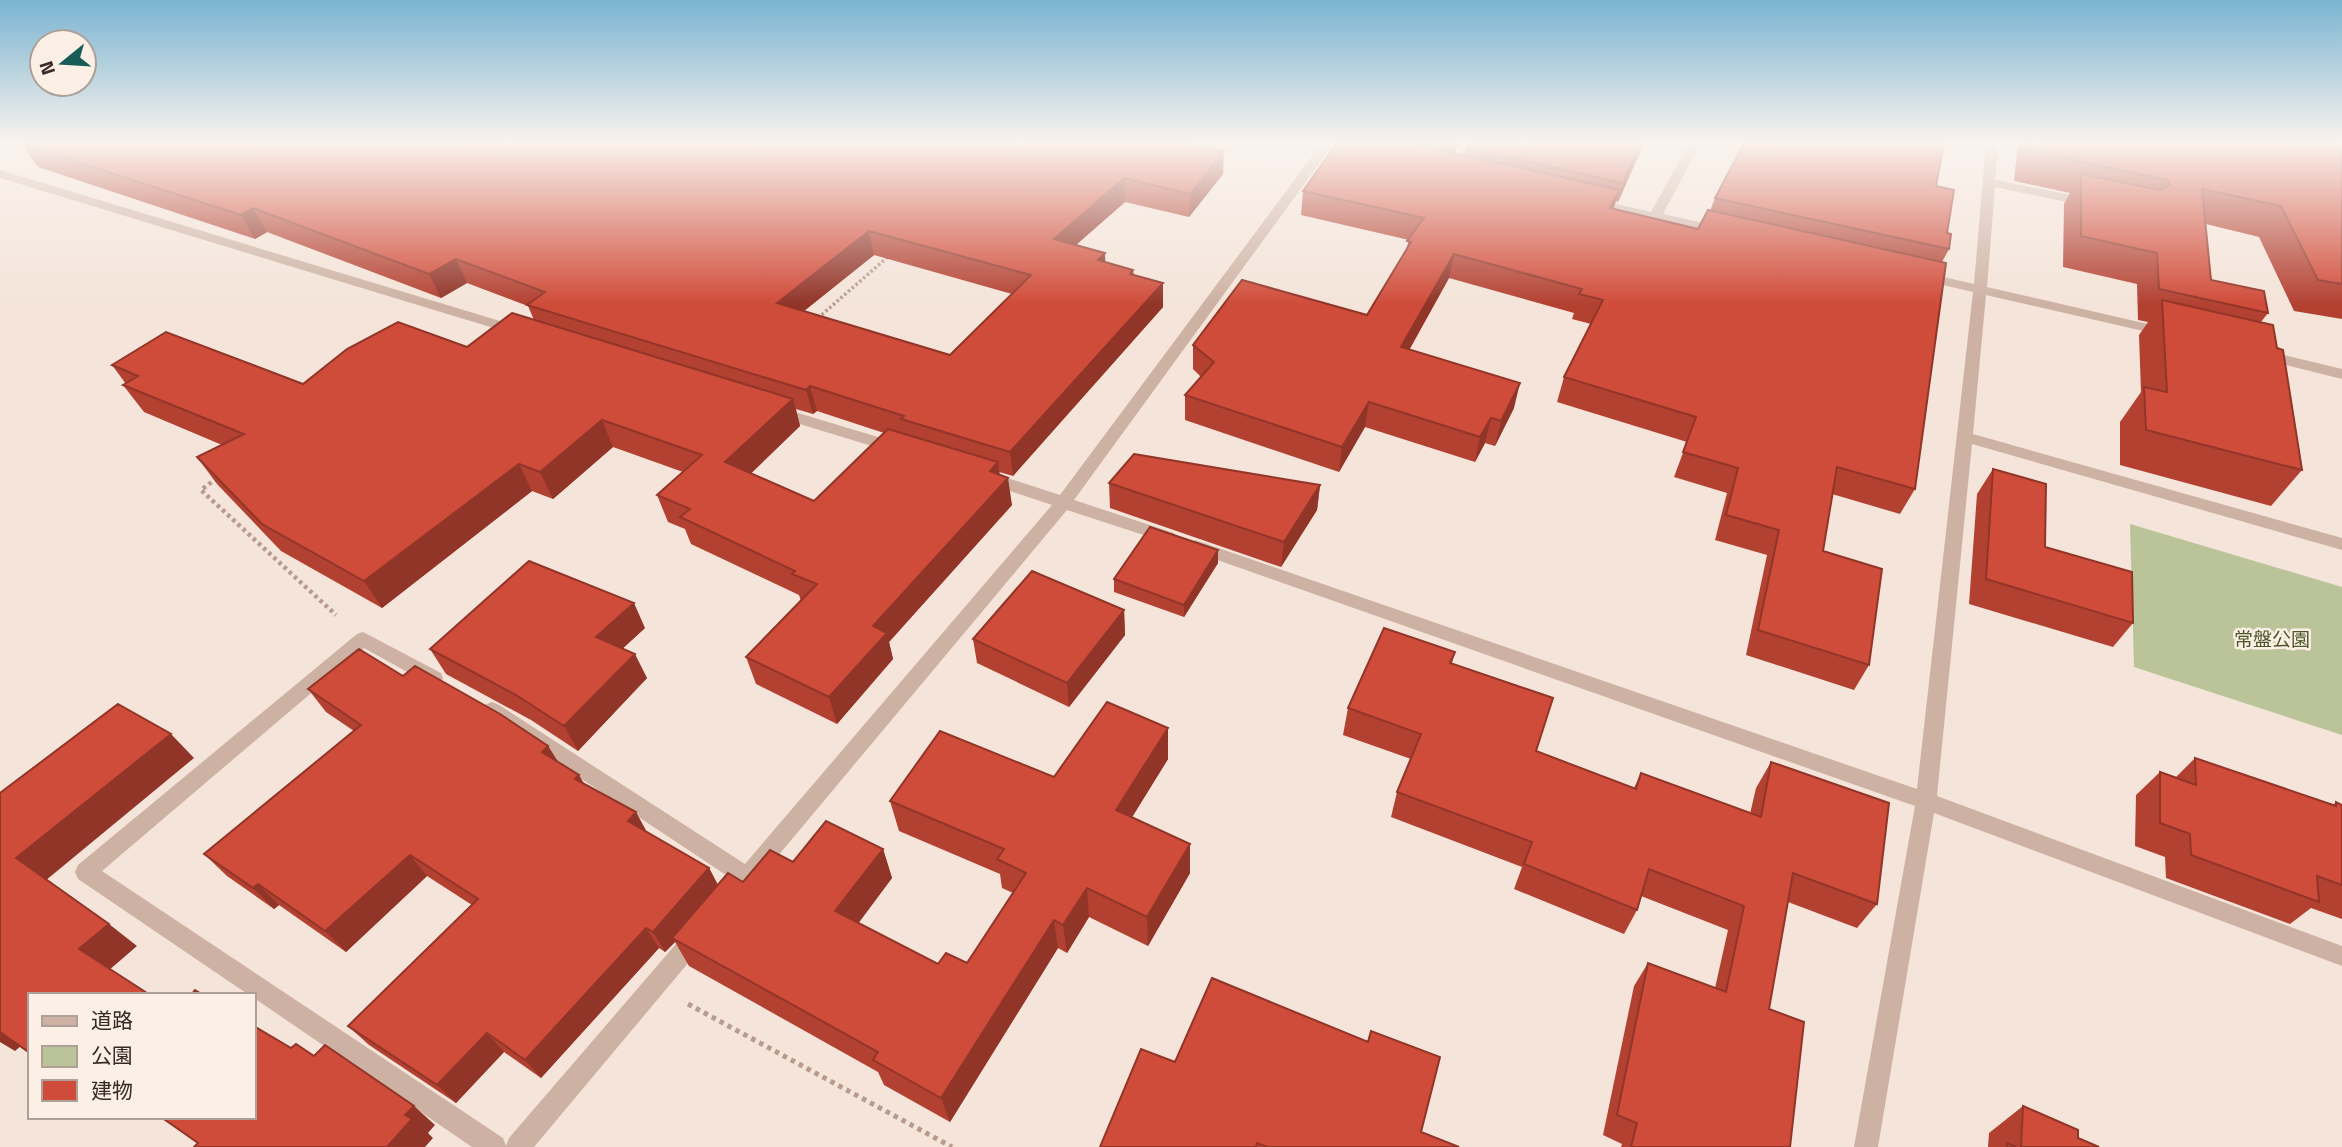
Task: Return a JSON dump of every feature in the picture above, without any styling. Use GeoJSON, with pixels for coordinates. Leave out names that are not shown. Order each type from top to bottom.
{"type":"FeatureCollection","features":[{"type":"Feature","properties":{"kind":"street"},"geometry":{"type":"LineString","coordinates":[[74,197],[529,334]]}},
{"type":"Feature","properties":{"kind":"street"},"geometry":{"type":"LineString","coordinates":[[518,1147],[1065,502],[1295,197]]}},
{"type":"Feature","properties":{"kind":"street"},"geometry":{"type":"LineString","coordinates":[[1655,216],[1666,197]]}},
{"type":"Feature","properties":{"kind":"street"},"geometry":{"type":"LineString","coordinates":[[1866,1147],[1926,801],[1988,197]]}},
{"type":"Feature","properties":{"kind":"street"},"geometry":{"type":"LineString","coordinates":[[2059,197],[2104,206]]}},
{"type":"Feature","properties":{"kind":"street"},"geometry":{"type":"LineString","coordinates":[[1573,198],[1736,235]]}},
{"type":"Feature","properties":{"kind":"street"},"geometry":{"type":"LineString","coordinates":[[1913,274],[2181,336]]}},
{"type":"Feature","properties":{"kind":"street"},"geometry":{"type":"LineString","coordinates":[[2248,352],[2342,374]]}},
{"type":"Feature","properties":{"kind":"street"},"geometry":{"type":"LineString","coordinates":[[760,406],[906,452]]}},
{"type":"Feature","properties":{"kind":"street"},"geometry":{"type":"LineString","coordinates":[[1965,437],[2342,544]]}},
{"type":"Feature","properties":{"kind":"street"},"geometry":{"type":"LineString","coordinates":[[972,472],[1926,801],[2342,956]]}},
{"type":"Feature","properties":{"kind":"street"},"geometry":{"type":"LineString","coordinates":[[455,690],[363,639],[86,872],[494,1147]]}},
{"type":"Feature","properties":{"kind":"street"},"geometry":{"type":"LineString","coordinates":[[478,702],[523,728],[747,877]]}},
{"type":"Feature","properties":{"kind":"path"},"geometry":{"type":"LineString","coordinates":[[813,323],[893,252]]}},
{"type":"Feature","properties":{"kind":"path"},"geometry":{"type":"LineString","coordinates":[[222,474],[201,490],[363,639]]}},
{"type":"Feature","properties":{"kind":"path"},"geometry":{"type":"LineString","coordinates":[[655,986],[952,1147]]}},
{"type":"Feature","properties":{"kind":"green space","name":"常盤公園"},"geometry":{"type":"Polygon","coordinates":[[[2130,524],[2342,587],[2342,735],[2134,667],[2130,524]]]}},
{"type":"Feature","properties":{"kind":"building"},"geometry":{"type":"Polygon","coordinates":[[[184,197],[1103,197],[1054,239],[1105,253],[1098,260],[1133,270],[1130,274],[1163,283],[1010,452],[901,419],[904,416],[810,386],[806,390],[527,305],[545,292],[456,259],[429,274],[253,208],[241,215],[184,197]],[[869,231],[777,303],[950,355],[1031,275],[869,231]]]}},
{"type":"Feature","properties":{"kind":"building"},"geometry":{"type":"Polygon","coordinates":[[[1328,197],[1616,197],[1610,208],[1698,229],[1708,210],[1946,263],[1915,489],[1837,467],[1823,551],[1882,569],[1869,665],[1758,630],[1779,530],[1726,515],[1738,468],[1683,452],[1696,417],[1564,377],[1603,300],[1579,294],[1582,289],[1454,254],[1401,347],[1520,383],[1501,421],[1491,418],[1480,437],[1369,402],[1342,447],[1185,395],[1214,362],[1193,345],[1242,280],[1367,315],[1411,242],[1407,241],[1424,218],[1328,197]]]}},
{"type":"Feature","properties":{"kind":"building"},"geometry":{"type":"Polygon","coordinates":[[[1953,197],[1947,233],[1951,234],[1949,249],[1715,198],[1953,197]]]}},
{"type":"Feature","properties":{"kind":"building"},"geometry":{"type":"Polygon","coordinates":[[[2081,197],[2203,197],[2211,280],[2264,291],[2268,313],[2159,289],[2157,253],[2081,236],[2081,197]]]}},
{"type":"Feature","properties":{"kind":"building"},"geometry":{"type":"Polygon","coordinates":[[[2237,197],[2342,197],[2342,284],[2318,280],[2281,206],[2237,197]]]}},
{"type":"Feature","properties":{"kind":"building"},"geometry":{"type":"Polygon","coordinates":[[[2162,300],[2273,325],[2277,348],[2283,350],[2302,470],[2146,430],[2144,387],[2167,392],[2162,300]]]}},
{"type":"Feature","properties":{"kind":"building"},"geometry":{"type":"Polygon","coordinates":[[[512,313],[793,399],[725,462],[814,501],[888,429],[998,462],[990,471],[1008,478],[873,626],[887,633],[829,697],[746,657],[817,584],[680,517],[690,509],[657,495],[702,455],[602,420],[540,472],[519,464],[364,581],[262,524],[197,457],[244,434],[123,385],[138,376],[112,365],[166,332],[303,384],[347,349],[398,322],[467,347],[512,313]]]}},
{"type":"Feature","properties":{"kind":"building"},"geometry":{"type":"Polygon","coordinates":[[[1134,454],[1320,485],[1284,542],[1109,483],[1134,454]]]}},
{"type":"Feature","properties":{"kind":"building"},"geometry":{"type":"Polygon","coordinates":[[[1993,469],[2046,484],[2045,547],[2132,572],[2133,623],[1986,579],[1993,469]]]}},
{"type":"Feature","properties":{"kind":"building"},"geometry":{"type":"Polygon","coordinates":[[[1150,527],[1218,550],[1184,605],[1114,579],[1150,527]]]}},
{"type":"Feature","properties":{"kind":"building"},"geometry":{"type":"Polygon","coordinates":[[[529,561],[634,603],[596,637],[635,654],[564,726],[516,695],[430,649],[529,561]]]}},
{"type":"Feature","properties":{"kind":"building"},"geometry":{"type":"Polygon","coordinates":[[[1032,571],[1124,610],[1067,683],[973,639],[1032,571]]]}},
{"type":"Feature","properties":{"kind":"building"},"geometry":{"type":"Polygon","coordinates":[[[1384,628],[1455,652],[1450,663],[1553,698],[1536,751],[1636,789],[1641,773],[1761,817],[1771,762],[1889,803],[1877,904],[1793,873],[1769,1009],[1804,1022],[1790,1147],[1631,1147],[1637,1123],[1617,1115],[1648,963],[1726,992],[1744,906],[1649,869],[1637,910],[1524,864],[1532,842],[1397,792],[1421,734],[1348,708],[1384,628]]]}},
{"type":"Feature","properties":{"kind":"building"},"geometry":{"type":"Polygon","coordinates":[[[359,649],[403,676],[415,666],[500,714],[548,746],[542,752],[579,775],[575,779],[636,812],[628,821],[709,868],[653,932],[646,928],[525,1060],[487,1033],[437,1085],[348,1026],[478,899],[410,855],[325,931],[258,884],[253,888],[204,854],[361,725],[308,689],[359,649]]]}},
{"type":"Feature","properties":{"kind":"building"},"geometry":{"type":"Polygon","coordinates":[[[1107,702],[1168,728],[1116,810],[1190,844],[1147,917],[1087,888],[1063,925],[1054,920],[941,1098],[873,1060],[878,1052],[672,938],[728,873],[743,882],[770,850],[793,862],[826,821],[883,849],[835,911],[938,964],[946,953],[967,963],[1026,873],[997,859],[1004,849],[890,801],[940,731],[1054,777],[1107,702]]]}},
{"type":"Feature","properties":{"kind":"building"},"geometry":{"type":"Polygon","coordinates":[[[118,704],[171,734],[16,858],[109,924],[79,949],[147,993],[28,993],[28,1052],[0,1032],[0,793],[118,704]]]}},
{"type":"Feature","properties":{"kind":"building"},"geometry":{"type":"Polygon","coordinates":[[[2195,758],[2336,806],[2336,802],[2342,805],[2342,885],[2317,876],[2319,902],[2191,855],[2190,834],[2160,823],[2160,772],[2196,785],[2195,758]]]}},
{"type":"Feature","properties":{"kind":"building"},"geometry":{"type":"Polygon","coordinates":[[[1212,978],[1368,1042],[1371,1031],[1440,1057],[1421,1132],[1459,1147],[1267,1147],[1257,1143],[1256,1147],[1100,1147],[1141,1049],[1175,1062],[1212,978]]]}},
{"type":"Feature","properties":{"kind":"building"},"geometry":{"type":"Polygon","coordinates":[[[256,1027],[291,1048],[296,1044],[314,1056],[325,1045],[414,1106],[405,1115],[412,1119],[387,1147],[194,1147],[198,1143],[164,1119],[256,1119],[256,1027]]]}},
{"type":"Feature","properties":{"kind":"building"},"geometry":{"type":"Polygon","coordinates":[[[2023,1106],[2078,1130],[2078,1138],[2099,1147],[2021,1147],[2023,1106]]]}}]}
